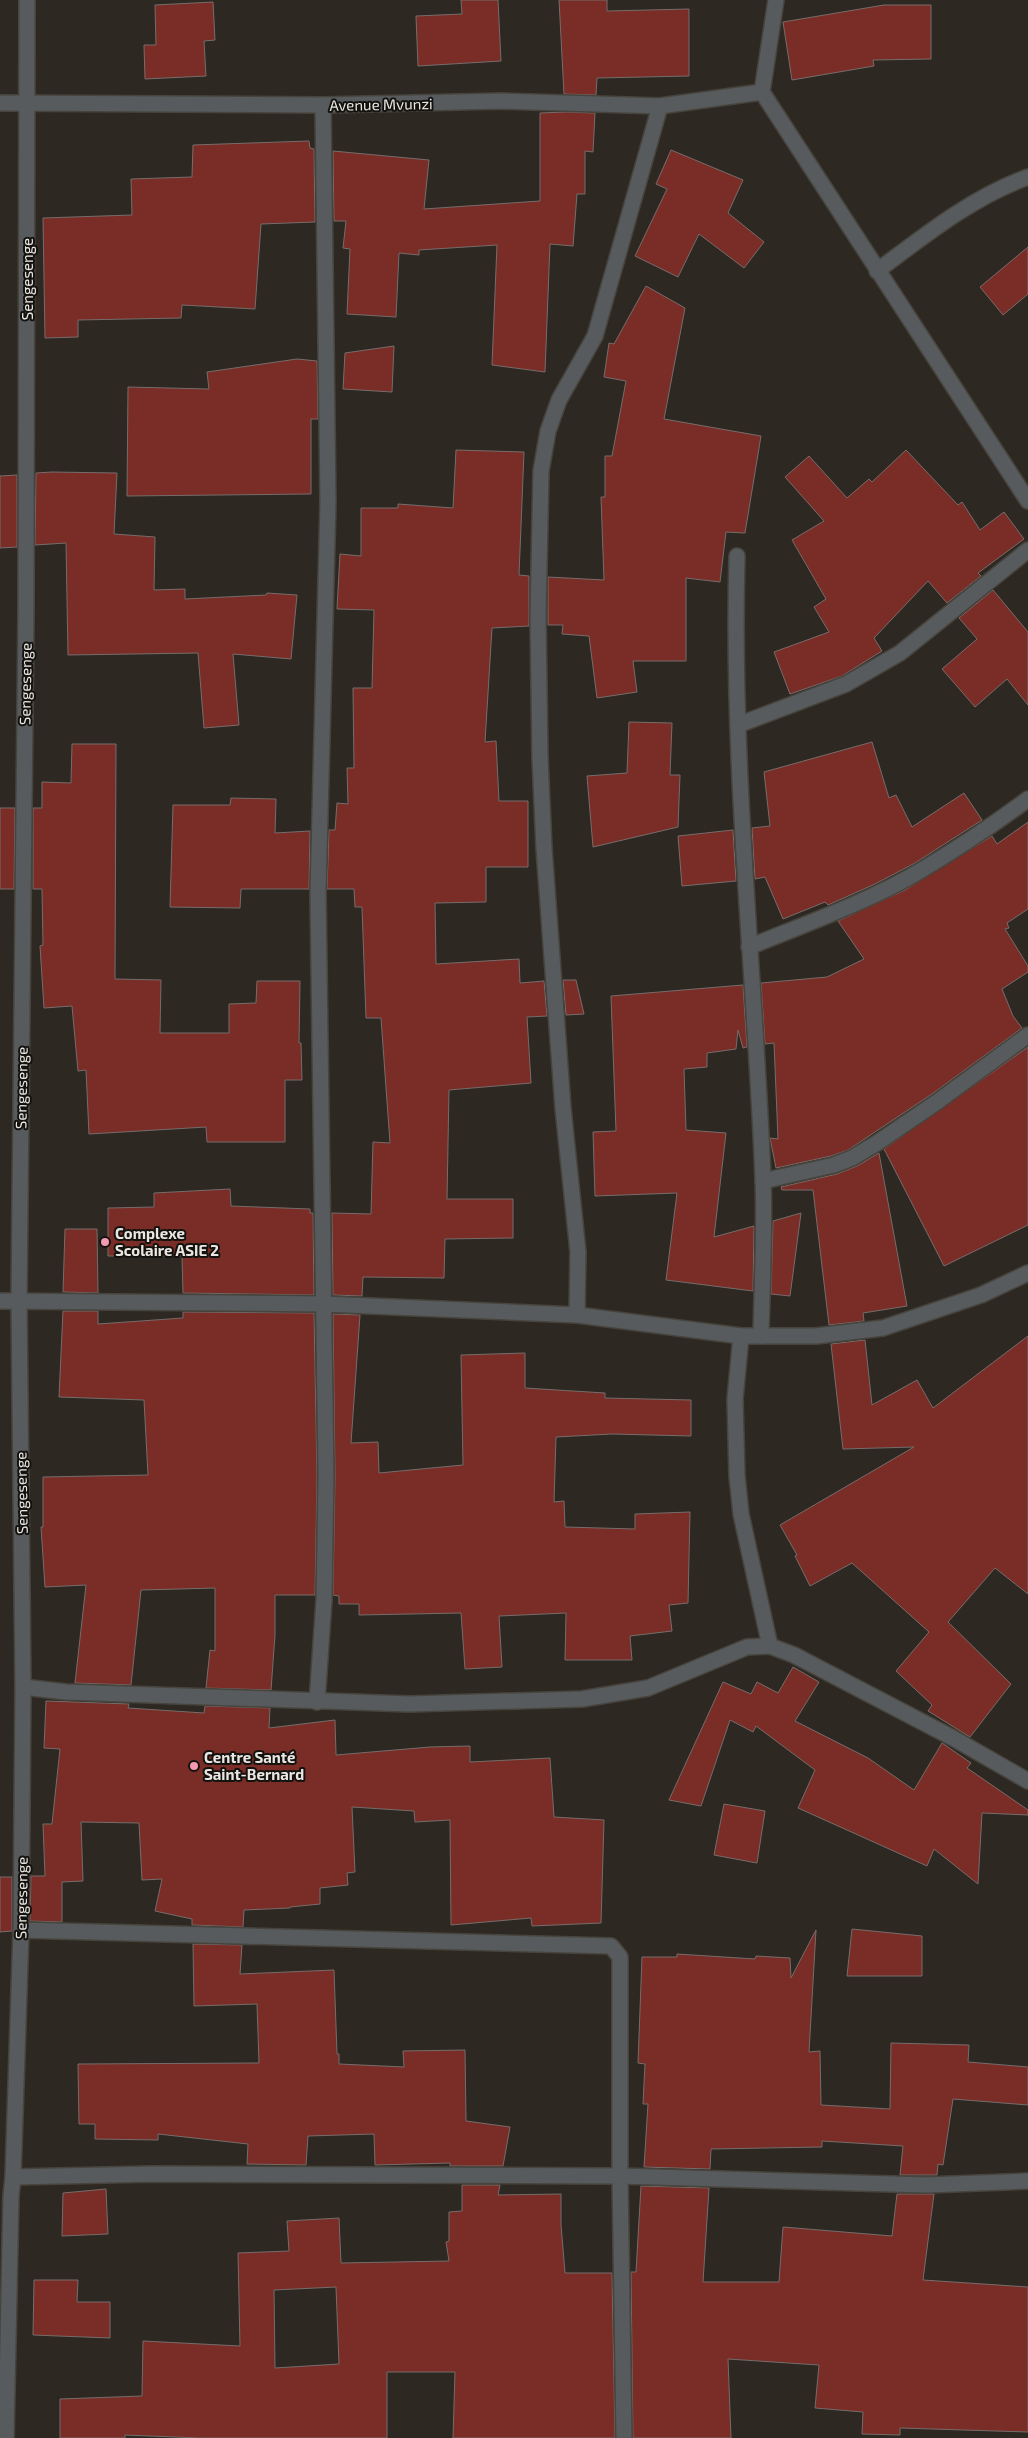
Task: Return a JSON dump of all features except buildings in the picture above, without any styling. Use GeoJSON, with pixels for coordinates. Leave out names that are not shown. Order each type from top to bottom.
{"type":"FeatureCollection","features":[{"type":"Feature","properties":{"kind":"street","name":"Sengesenge"},"geometry":{"type":"LineString","coordinates":[[6,2438],[5,2195],[13,2177],[21,1930],[24,1688],[19,1301],[26,612],[27,0]]}},
{"type":"Feature","properties":{"kind":"street"},"geometry":{"type":"LineString","coordinates":[[776,0],[762,92],[1028,501]]}},
{"type":"Feature","properties":{"kind":"street","name":"Avenue Mvunzi"},"geometry":{"type":"LineString","coordinates":[[0,103],[323,105],[502,101],[660,106],[762,92]]}},
{"type":"Feature","properties":{"kind":"street"},"geometry":{"type":"LineString","coordinates":[[317,1702],[324,1600],[326,1476],[318,892],[328,502],[323,105]]}},
{"type":"Feature","properties":{"kind":"street"},"geometry":{"type":"LineString","coordinates":[[578,1315],[578,1252],[563,1108],[544,848],[540,758],[538,617],[541,471],[548,430],[559,400],[595,336],[660,106]]}},
{"type":"Feature","properties":{"kind":"street"},"geometry":{"type":"LineString","coordinates":[[877,271],[946,220],[1004,186],[1028,177]]}},
{"type":"Feature","properties":{"kind":"street"},"geometry":{"type":"LineString","coordinates":[[738,725],[846,684],[900,653],[1028,550]]}},
{"type":"Feature","properties":{"kind":"street"},"geometry":{"type":"LineString","coordinates":[[737,556],[735,620],[738,725],[763,1181],[761,1336]]}},
{"type":"Feature","properties":{"kind":"street"},"geometry":{"type":"LineString","coordinates":[[750,947],[832,914],[919,872],[987,829],[1028,799]]}},
{"type":"Feature","properties":{"kind":"street"},"geometry":{"type":"LineString","coordinates":[[763,1181],[834,1165],[852,1158],[929,1108],[1028,1036]]}},
{"type":"Feature","properties":{"kind":"street"},"geometry":{"type":"LineString","coordinates":[[0,1301],[324,1304],[578,1315],[741,1336],[816,1336],[883,1328],[981,1295],[1028,1273]]}},
{"type":"Feature","properties":{"kind":"street"},"geometry":{"type":"LineString","coordinates":[[741,1336],[735,1399],[737,1476],[741,1514],[770,1646]]}},
{"type":"Feature","properties":{"kind":"street"},"geometry":{"type":"LineString","coordinates":[[24,1688],[66,1692],[410,1704],[582,1699],[648,1688],[747,1647],[770,1646],[794,1655],[953,1738],[1028,1781]]}},
{"type":"Feature","properties":{"kind":"street"},"geometry":{"type":"LineString","coordinates":[[21,1930],[611,1946],[617,1951],[620,1957],[620,2176],[624,2438]]}},
{"type":"Feature","properties":{"kind":"street"},"geometry":{"type":"LineString","coordinates":[[13,2177],[151,2174],[620,2176],[927,2185],[1028,2181]]}},
{"type":"Feature","properties":{"kind":"place","name":"Complexe Scolaire ASIE 2"},"geometry":{"type":"Point","coordinates":[105,1242]}},
{"type":"Feature","properties":{"kind":"place","name":"Centre Santé Saint-Bernard"},"geometry":{"type":"Point","coordinates":[194,1766]}}]}
